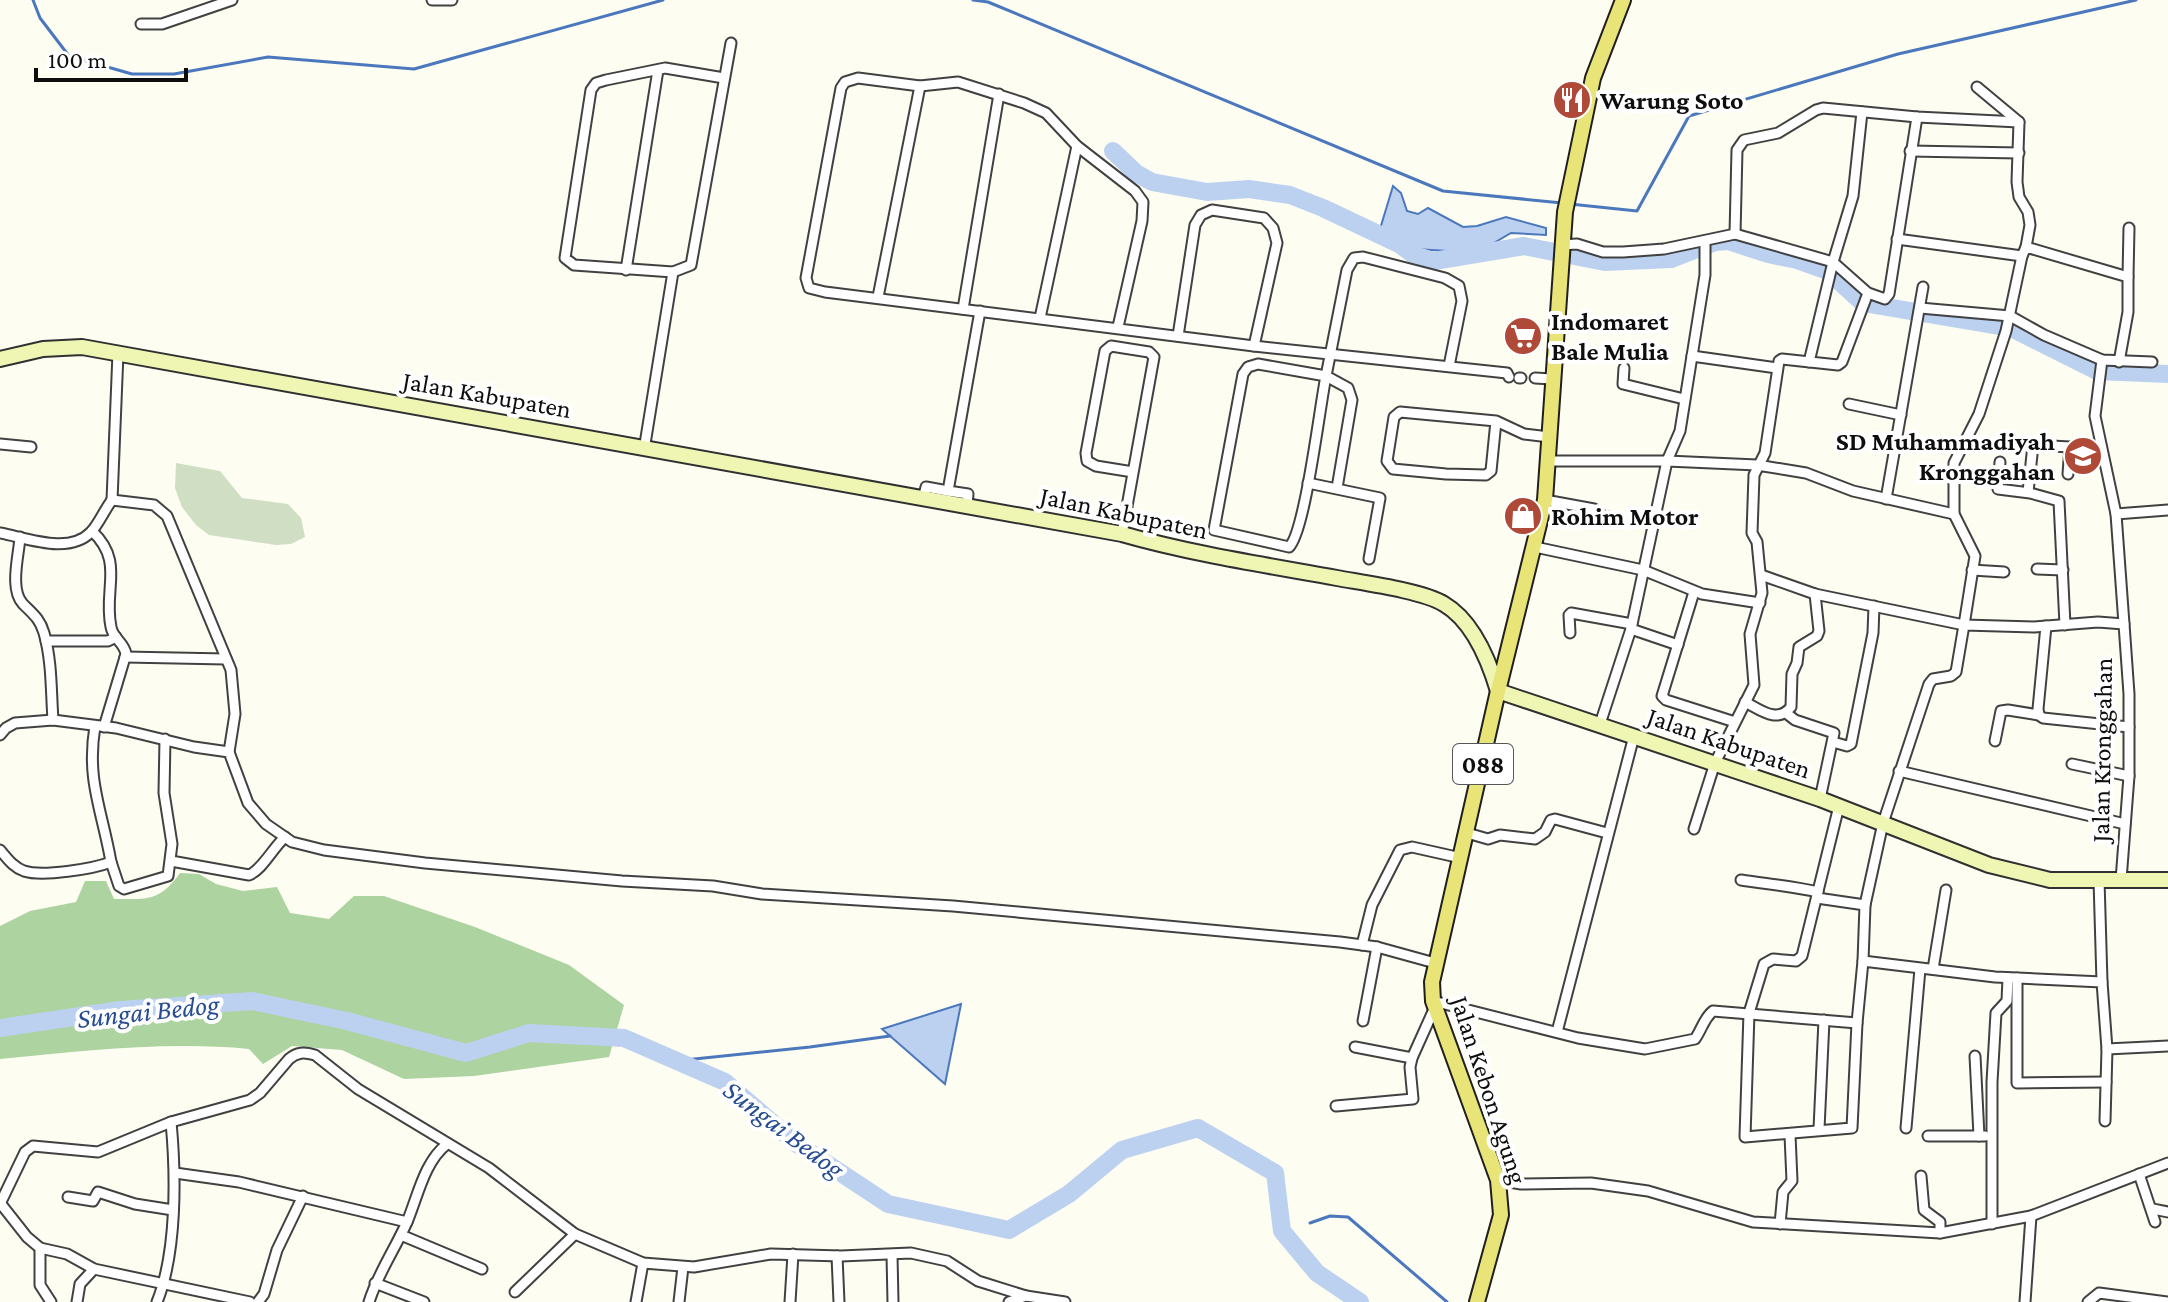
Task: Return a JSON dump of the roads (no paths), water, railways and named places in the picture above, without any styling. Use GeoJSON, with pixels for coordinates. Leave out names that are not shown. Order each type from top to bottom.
{"type":"FeatureCollection","features":[{"type":"Feature","properties":{"kind":"main road","name":"Jalan Kebon Agung"},"geometry":{"type":"LineString","coordinates":[[1477,1302],[1501,1215],[1498,1180],[1434,1004],[1432,982],[1545,500],[1565,212],[1593,78],[1623,0]]}},
{"type":"Feature","properties":{"kind":"main road","name":"Jalan Kabupaten"},"geometry":{"type":"LineString","coordinates":[[0,359],[43,349],[82,347],[1122,534],[1182,551],[1366,583],[1443,603],[1474,637],[1498,691],[1820,799],[1989,865],[2050,880],[2168,880]]}},
{"type":"Feature","properties":{"kind":"street"},"geometry":{"type":"LineString","coordinates":[[141,24],[162,24],[232,0]]}},
{"type":"Feature","properties":{"kind":"street"},"geometry":{"type":"LineString","coordinates":[[432,0],[452,0]]}},
{"type":"Feature","properties":{"kind":"street"},"geometry":{"type":"LineString","coordinates":[[724,78],[675,69],[596,83],[591,90],[565,258],[574,265],[626,270],[673,272],[691,265],[731,43]]}},
{"type":"Feature","properties":{"kind":"street"},"geometry":{"type":"LineString","coordinates":[[626,270],[658,70]]}},
{"type":"Feature","properties":{"kind":"street"},"geometry":{"type":"LineString","coordinates":[[1118,327],[1142,221],[1143,202],[1135,191],[1077,146],[1046,113],[999,94],[958,82],[920,86],[858,78],[845,82],[841,88],[807,284],[809,288],[1254,346],[1507,373],[1516,378]]}},
{"type":"Feature","properties":{"kind":"street"},"geometry":{"type":"LineString","coordinates":[[878,297],[920,86]]}},
{"type":"Feature","properties":{"kind":"street"},"geometry":{"type":"LineString","coordinates":[[1977,87],[2019,122]]}},
{"type":"Feature","properties":{"kind":"street"},"geometry":{"type":"LineString","coordinates":[[963,309],[999,94]]}},
{"type":"Feature","properties":{"kind":"street"},"geometry":{"type":"LineString","coordinates":[[1735,234],[1737,150],[1741,144],[1747,139],[1778,133],[1820,109],[2019,122]]}},
{"type":"Feature","properties":{"kind":"street"},"geometry":{"type":"LineString","coordinates":[[1809,362],[1833,262],[1853,196],[1862,112]]}},
{"type":"Feature","properties":{"kind":"street"},"geometry":{"type":"LineString","coordinates":[[1561,245],[1577,244],[1612,253],[1664,249],[1735,234],[1833,262],[1866,296],[1882,299],[1887,297],[1917,117]]}},
{"type":"Feature","properties":{"kind":"street"},"geometry":{"type":"LineString","coordinates":[[1839,806],[1802,956],[1796,961],[1773,959],[1764,964],[1749,1013],[1744,1134],[1747,1138],[1819,1129],[1850,1129],[1853,1125],[1865,905],[1883,823],[1929,684],[1933,679],[1956,672],[1964,625],[1974,551],[1954,514],[1954,463],[1979,414],[2010,316],[2030,225],[2028,212],[2017,190],[2019,122]]}},
{"type":"Feature","properties":{"kind":"street"},"geometry":{"type":"LineString","coordinates":[[1040,318],[1077,146]]}},
{"type":"Feature","properties":{"kind":"street"},"geometry":{"type":"LineString","coordinates":[[1910,151],[2019,153]]}},
{"type":"Feature","properties":{"kind":"street"},"geometry":{"type":"LineString","coordinates":[[1178,336],[1195,225],[1201,215],[1212,210],[1264,218],[1273,228],[1277,243],[1254,346]]}},
{"type":"Feature","properties":{"kind":"street"},"geometry":{"type":"LineString","coordinates":[[2119,362],[2128,312],[2129,228]]}},
{"type":"Feature","properties":{"kind":"street"},"geometry":{"type":"LineString","coordinates":[[1897,239],[2024,251],[2128,277]]}},
{"type":"Feature","properties":{"kind":"street"},"geometry":{"type":"LineString","coordinates":[[1600,724],[1631,626],[1667,461],[1680,431],[1705,275],[1705,242]]}},
{"type":"Feature","properties":{"kind":"street"},"geometry":{"type":"LineString","coordinates":[[1337,488],[1352,400],[1348,388],[1326,376],[1258,364],[1248,367],[1243,374],[1214,530],[1292,546],[1308,483],[1326,376],[1347,270],[1354,258],[1363,257],[1445,278],[1459,286],[1462,301],[1449,366]]}},
{"type":"Feature","properties":{"kind":"street"},"geometry":{"type":"LineString","coordinates":[[644,450],[673,272]]}},
{"type":"Feature","properties":{"kind":"street"},"geometry":{"type":"LineString","coordinates":[[1886,499],[1923,287]]}},
{"type":"Feature","properties":{"kind":"street"},"geometry":{"type":"LineString","coordinates":[[1694,829],[1715,763],[1754,685],[1750,634],[1760,603],[1761,575],[1757,542],[1752,535],[1751,524],[1754,475],[1765,453],[1777,368],[1782,359],[1835,366],[1842,362],[1866,296]]}},
{"type":"Feature","properties":{"kind":"street"},"geometry":{"type":"LineString","coordinates":[[1920,308],[2010,316],[2044,335],[2102,360],[2152,362]]}},
{"type":"Feature","properties":{"kind":"street"},"geometry":{"type":"LineString","coordinates":[[948,491],[980,311]]}},
{"type":"Feature","properties":{"kind":"street"},"geometry":{"type":"LineString","coordinates":[[1122,534],[1154,357],[1149,352],[1111,346],[1105,351],[1087,461],[1096,466],[1133,472]]}},
{"type":"Feature","properties":{"kind":"street"},"geometry":{"type":"LineString","coordinates":[[0,533],[62,543],[75,542],[92,531],[112,500],[118,353]]}},
{"type":"Feature","properties":{"kind":"street"},"geometry":{"type":"LineString","coordinates":[[1692,356],[1777,368]]}},
{"type":"Feature","properties":{"kind":"street"},"geometry":{"type":"LineString","coordinates":[[2102,360],[2095,416],[2116,514],[2124,624]]}},
{"type":"Feature","properties":{"kind":"street"},"geometry":{"type":"LineString","coordinates":[[1624,368],[1623,384],[1684,399]]}},
{"type":"Feature","properties":{"kind":"street"},"geometry":{"type":"LineString","coordinates":[[1535,378],[1552,379]]}},
{"type":"Feature","properties":{"kind":"street"},"geometry":{"type":"LineString","coordinates":[[1849,404],[1901,415]]}},
{"type":"Feature","properties":{"kind":"street"},"geometry":{"type":"LineString","coordinates":[[1496,421],[1491,471],[1486,475],[1393,469],[1389,465],[1388,453],[1396,413],[1496,421],[1524,434],[1549,437]]}},
{"type":"Feature","properties":{"kind":"street"},"geometry":{"type":"LineString","coordinates":[[0,444],[31,447]]}},
{"type":"Feature","properties":{"kind":"street"},"geometry":{"type":"LineString","coordinates":[[2028,492],[2033,445],[2070,447],[2068,474]]}},
{"type":"Feature","properties":{"kind":"street"},"geometry":{"type":"LineString","coordinates":[[1549,461],[1757,465],[1806,473],[1853,491],[1954,514]]}},
{"type":"Feature","properties":{"kind":"street"},"geometry":{"type":"LineString","coordinates":[[2000,462],[1998,489],[2028,492],[2059,501],[2065,625]]}},
{"type":"Feature","properties":{"kind":"street"},"geometry":{"type":"LineString","coordinates":[[1308,483],[1380,498],[1369,559]]}},
{"type":"Feature","properties":{"kind":"street"},"geometry":{"type":"LineString","coordinates":[[923,499],[926,487],[968,494],[967,507]]}},
{"type":"Feature","properties":{"kind":"street"},"geometry":{"type":"LineString","coordinates":[[112,500],[154,505],[167,516],[231,670],[235,698],[229,752],[248,803],[266,824],[307,847],[372,858],[622,881],[686,883],[762,894],[953,906],[1362,945],[1435,963]]}},
{"type":"Feature","properties":{"kind":"street"},"geometry":{"type":"LineString","coordinates":[[1545,500],[1594,509],[1603,516],[1616,518]]}},
{"type":"Feature","properties":{"kind":"street"},"geometry":{"type":"LineString","coordinates":[[2116,514],[2168,510]]}},
{"type":"Feature","properties":{"kind":"street"},"geometry":{"type":"LineString","coordinates":[[92,531],[109,553],[111,630],[124,644],[125,657],[90,753],[91,775],[111,862],[119,886],[124,889],[163,880],[168,876],[172,844],[163,770],[165,739]]}},
{"type":"Feature","properties":{"kind":"street"},"geometry":{"type":"LineString","coordinates":[[20,537],[16,589],[23,604],[38,617],[46,641],[53,720]]}},
{"type":"Feature","properties":{"kind":"street"},"geometry":{"type":"LineString","coordinates":[[1535,547],[1643,570],[1694,592],[1760,603]]}},
{"type":"Feature","properties":{"kind":"street"},"geometry":{"type":"LineString","coordinates":[[2037,569],[2063,570]]}},
{"type":"Feature","properties":{"kind":"street"},"geometry":{"type":"LineString","coordinates":[[1972,570],[2004,572]]}},
{"type":"Feature","properties":{"kind":"street","name":"Jalan Kronggahan"},"geometry":{"type":"LineString","coordinates":[[1761,575],[1815,594],[1964,625],[2124,624],[2129,776],[2121,880]]}},
{"type":"Feature","properties":{"kind":"street"},"geometry":{"type":"LineString","coordinates":[[1694,592],[1663,697],[1735,722]]}},
{"type":"Feature","properties":{"kind":"street"},"geometry":{"type":"LineString","coordinates":[[1745,702],[1771,716],[1786,713],[1791,707],[1792,674],[1799,647],[1817,636],[1819,631],[1815,594]]}},
{"type":"Feature","properties":{"kind":"street"},"geometry":{"type":"LineString","coordinates":[[1833,742],[1847,746],[1851,744],[1873,633],[1874,606]]}},
{"type":"Feature","properties":{"kind":"street"},"geometry":{"type":"LineString","coordinates":[[1570,633],[1571,613],[1631,626],[1678,645]]}},
{"type":"Feature","properties":{"kind":"street"},"geometry":{"type":"LineString","coordinates":[[2039,715],[2046,626]]}},
{"type":"Feature","properties":{"kind":"street"},"geometry":{"type":"LineString","coordinates":[[46,641],[108,641],[116,637]]}},
{"type":"Feature","properties":{"kind":"street"},"geometry":{"type":"LineString","coordinates":[[125,657],[226,659]]}},
{"type":"Feature","properties":{"kind":"street"},"geometry":{"type":"LineString","coordinates":[[1995,741],[2001,711],[2008,710],[2043,718],[2129,727]]}},
{"type":"Feature","properties":{"kind":"street"},"geometry":{"type":"LineString","coordinates":[[1786,713],[1795,720],[1833,731],[1820,799]]}},
{"type":"Feature","properties":{"kind":"street"},"geometry":{"type":"LineString","coordinates":[[0,735],[15,723],[53,720],[100,726],[229,752]]}},
{"type":"Feature","properties":{"kind":"street"},"geometry":{"type":"LineString","coordinates":[[1557,1032],[1634,736]]}},
{"type":"Feature","properties":{"kind":"street"},"geometry":{"type":"LineString","coordinates":[[2072,764],[2129,776]]}},
{"type":"Feature","properties":{"kind":"street"},"geometry":{"type":"LineString","coordinates":[[1899,771],[2125,824]]}},
{"type":"Feature","properties":{"kind":"street"},"geometry":{"type":"LineString","coordinates":[[1467,833],[1488,839],[1500,835],[1535,839],[1555,819],[1607,833]]}},
{"type":"Feature","properties":{"kind":"street"},"geometry":{"type":"LineString","coordinates":[[171,861],[253,874],[285,837]]}},
{"type":"Feature","properties":{"kind":"street"},"geometry":{"type":"LineString","coordinates":[[1362,945],[1372,905],[1400,850],[1412,847],[1461,858]]}},
{"type":"Feature","properties":{"kind":"street"},"geometry":{"type":"LineString","coordinates":[[0,850],[16,867],[37,873],[111,862]]}},
{"type":"Feature","properties":{"kind":"street"},"geometry":{"type":"LineString","coordinates":[[1741,880],[1767,885],[1794,885],[1817,895],[1865,905]]}},
{"type":"Feature","properties":{"kind":"street"},"geometry":{"type":"LineString","coordinates":[[2099,880],[2107,1049],[2105,1121]]}},
{"type":"Feature","properties":{"kind":"street"},"geometry":{"type":"LineString","coordinates":[[1933,969],[1946,890]]}},
{"type":"Feature","properties":{"kind":"street"},"geometry":{"type":"LineString","coordinates":[[1363,1021],[1377,947]]}},
{"type":"Feature","properties":{"kind":"street"},"geometry":{"type":"LineString","coordinates":[[1863,961],[2013,978],[2102,982]]}},
{"type":"Feature","properties":{"kind":"street"},"geometry":{"type":"LineString","coordinates":[[1906,1128],[1920,969]]}},
{"type":"Feature","properties":{"kind":"street"},"geometry":{"type":"LineString","coordinates":[[1992,1224],[1992,1082],[1996,1013],[2007,1001],[2013,978]]}},
{"type":"Feature","properties":{"kind":"street"},"geometry":{"type":"LineString","coordinates":[[2013,978],[2017,1083],[2106,1082]]}},
{"type":"Feature","properties":{"kind":"street"},"geometry":{"type":"LineString","coordinates":[[1336,1106],[1413,1099],[1410,1067],[1434,1004],[1578,1038],[1645,1049],[1695,1039],[1706,1017],[1713,1011],[1857,1023]]}},
{"type":"Feature","properties":{"kind":"street"},"geometry":{"type":"LineString","coordinates":[[1819,1129],[1824,1020]]}},
{"type":"Feature","properties":{"kind":"street"},"geometry":{"type":"LineString","coordinates":[[2107,1049],[2168,1046]]}},
{"type":"Feature","properties":{"kind":"street"},"geometry":{"type":"LineString","coordinates":[[1355,1047],[1412,1058]]}},
{"type":"Feature","properties":{"kind":"street"},"geometry":{"type":"LineString","coordinates":[[250,1302],[94,1269],[67,1254],[40,1248],[0,1204],[25,1152],[33,1146],[98,1152],[171,1122],[250,1100],[260,1093],[289,1059],[307,1053],[315,1055],[358,1089],[489,1168],[575,1234],[643,1263],[683,1267],[771,1254],[837,1256],[911,1253],[947,1261],[978,1281],[1026,1296],[1065,1302]]}},
{"type":"Feature","properties":{"kind":"street"},"geometry":{"type":"LineString","coordinates":[[1975,1056],[1979,1136]]}},
{"type":"Feature","properties":{"kind":"street"},"geometry":{"type":"LineString","coordinates":[[1976,1081],[1992,1082]]}},
{"type":"Feature","properties":{"kind":"street"},"geometry":{"type":"LineString","coordinates":[[157,1302],[165,1282],[173,1210],[175,1173],[171,1122]]}},
{"type":"Feature","properties":{"kind":"street"},"geometry":{"type":"LineString","coordinates":[[1780,1224],[1783,1192],[1792,1181],[1790,1135]]}},
{"type":"Feature","properties":{"kind":"street"},"geometry":{"type":"LineString","coordinates":[[1928,1136],[1993,1136]]}},
{"type":"Feature","properties":{"kind":"street"},"geometry":{"type":"LineString","coordinates":[[369,1302],[375,1283],[407,1222],[431,1161],[447,1144]]}},
{"type":"Feature","properties":{"kind":"street"},"geometry":{"type":"LineString","coordinates":[[1498,1180],[1521,1184],[1591,1183],[1648,1191],[1753,1222],[1940,1233],[2031,1216],[2168,1163]]}},
{"type":"Feature","properties":{"kind":"street"},"geometry":{"type":"LineString","coordinates":[[175,1173],[239,1182],[407,1222]]}},
{"type":"Feature","properties":{"kind":"street"},"geometry":{"type":"LineString","coordinates":[[2139,1174],[2155,1222]]}},
{"type":"Feature","properties":{"kind":"street"},"geometry":{"type":"LineString","coordinates":[[1921,1176],[1922,1205],[1940,1222],[1940,1233]]}},
{"type":"Feature","properties":{"kind":"street"},"geometry":{"type":"LineString","coordinates":[[68,1197],[93,1201],[98,1192],[135,1204],[173,1210]]}},
{"type":"Feature","properties":{"kind":"street"},"geometry":{"type":"LineString","coordinates":[[258,1302],[264,1294],[277,1250],[303,1196]]}},
{"type":"Feature","properties":{"kind":"street"},"geometry":{"type":"LineString","coordinates":[[2153,1209],[2168,1212]]}},
{"type":"Feature","properties":{"kind":"street"},"geometry":{"type":"LineString","coordinates":[[2025,1302],[2031,1216]]}},
{"type":"Feature","properties":{"kind":"street"},"geometry":{"type":"LineString","coordinates":[[515,1292],[575,1234]]}},
{"type":"Feature","properties":{"kind":"street"},"geometry":{"type":"LineString","coordinates":[[401,1235],[482,1269]]}},
{"type":"Feature","properties":{"kind":"street"},"geometry":{"type":"LineString","coordinates":[[40,1248],[40,1285],[51,1302]]}},
{"type":"Feature","properties":{"kind":"street"},"geometry":{"type":"LineString","coordinates":[[790,1302],[793,1254]]}},
{"type":"Feature","properties":{"kind":"street"},"geometry":{"type":"LineString","coordinates":[[892,1255],[893,1302]]}},
{"type":"Feature","properties":{"kind":"street"},"geometry":{"type":"LineString","coordinates":[[837,1256],[839,1302]]}},
{"type":"Feature","properties":{"kind":"street"},"geometry":{"type":"LineString","coordinates":[[636,1302],[643,1263]]}},
{"type":"Feature","properties":{"kind":"street"},"geometry":{"type":"LineString","coordinates":[[679,1302],[683,1267]]}},
{"type":"Feature","properties":{"kind":"street"},"geometry":{"type":"LineString","coordinates":[[77,1302],[80,1284],[94,1269]]}},
{"type":"Feature","properties":{"kind":"street"},"geometry":{"type":"LineString","coordinates":[[375,1283],[424,1302]]}},
{"type":"Feature","properties":{"kind":"street"},"geometry":{"type":"LineString","coordinates":[[2088,1302],[2099,1293],[2167,1302]]}},
{"type":"Feature","properties":{"kind":"street"},"geometry":{"type":"LineString","coordinates":[[1009,1302],[1026,1296]]}},
{"type":"Feature","properties":{"kind":"water"},"geometry":{"type":"Polygon","coordinates":[[[1393,186],[1401,193],[1407,211],[1418,214],[1428,208],[1463,227],[1506,217],[1546,228],[1546,235],[1511,233],[1492,244],[1448,251],[1415,249],[1380,229],[1393,186]]]}},
{"type":"Feature","properties":{"kind":"water"},"geometry":{"type":"Polygon","coordinates":[[[961,1004],[945,1084],[882,1029],[961,1004]]]}},
{"type":"Feature","properties":{"kind":"waterway"},"geometry":{"type":"LineString","coordinates":[[33,0],[40,18],[69,56],[132,74],[174,74],[268,57],[414,69],[663,0]]}},
{"type":"Feature","properties":{"kind":"waterway"},"geometry":{"type":"LineString","coordinates":[[973,0],[988,2],[1443,191],[1562,203]]}},
{"type":"Feature","properties":{"kind":"waterway"},"geometry":{"type":"LineString","coordinates":[[1570,204],[1637,211],[1689,116],[1898,54],[2136,0]]}},
{"type":"Feature","properties":{"kind":"waterway"},"geometry":{"type":"LineString","coordinates":[[1113,151],[1136,173],[1152,182],[1207,192],[1249,189],[1290,195],[1399,244],[1414,255],[1434,261],[1524,246],[1605,262],[1671,259],[1715,242],[1728,241],[1828,271],[1863,303],[1999,326]]}},
{"type":"Feature","properties":{"kind":"waterway"},"geometry":{"type":"LineString","coordinates":[[2015,330],[2097,371],[2168,374]]}},
{"type":"Feature","properties":{"kind":"waterway","name":"Sungai Bedog"},"geometry":{"type":"LineString","coordinates":[[0,1028],[120,1010],[252,1001],[347,1021],[466,1053],[529,1033],[624,1038],[725,1082],[797,1144],[888,1204],[1009,1230],[1069,1194],[1122,1150],[1198,1128],[1275,1173],[1282,1231],[1317,1273],[1360,1302]]}},
{"type":"Feature","properties":{"kind":"waterway"},"geometry":{"type":"LineString","coordinates":[[675,1061],[890,1036]]}},
{"type":"Feature","properties":{"kind":"waterway"},"geometry":{"type":"LineString","coordinates":[[1310,1223],[1330,1216],[1348,1217],[1447,1302]]}},
{"type":"Feature","properties":{"kind":"place","name":"Warung Soto"},"geometry":{"type":"Point","coordinates":[1572,100]}},
{"type":"Feature","properties":{"kind":"place","name":"Indomaret Bale Mulia"},"geometry":{"type":"Point","coordinates":[1523,336]}},
{"type":"Feature","properties":{"kind":"place","name":"SD Muhammadiyah Kronggahan"},"geometry":{"type":"Point","coordinates":[2083,456]}},
{"type":"Feature","properties":{"kind":"place","name":"Rohim Motor"},"geometry":{"type":"Point","coordinates":[1523,516]}}]}
